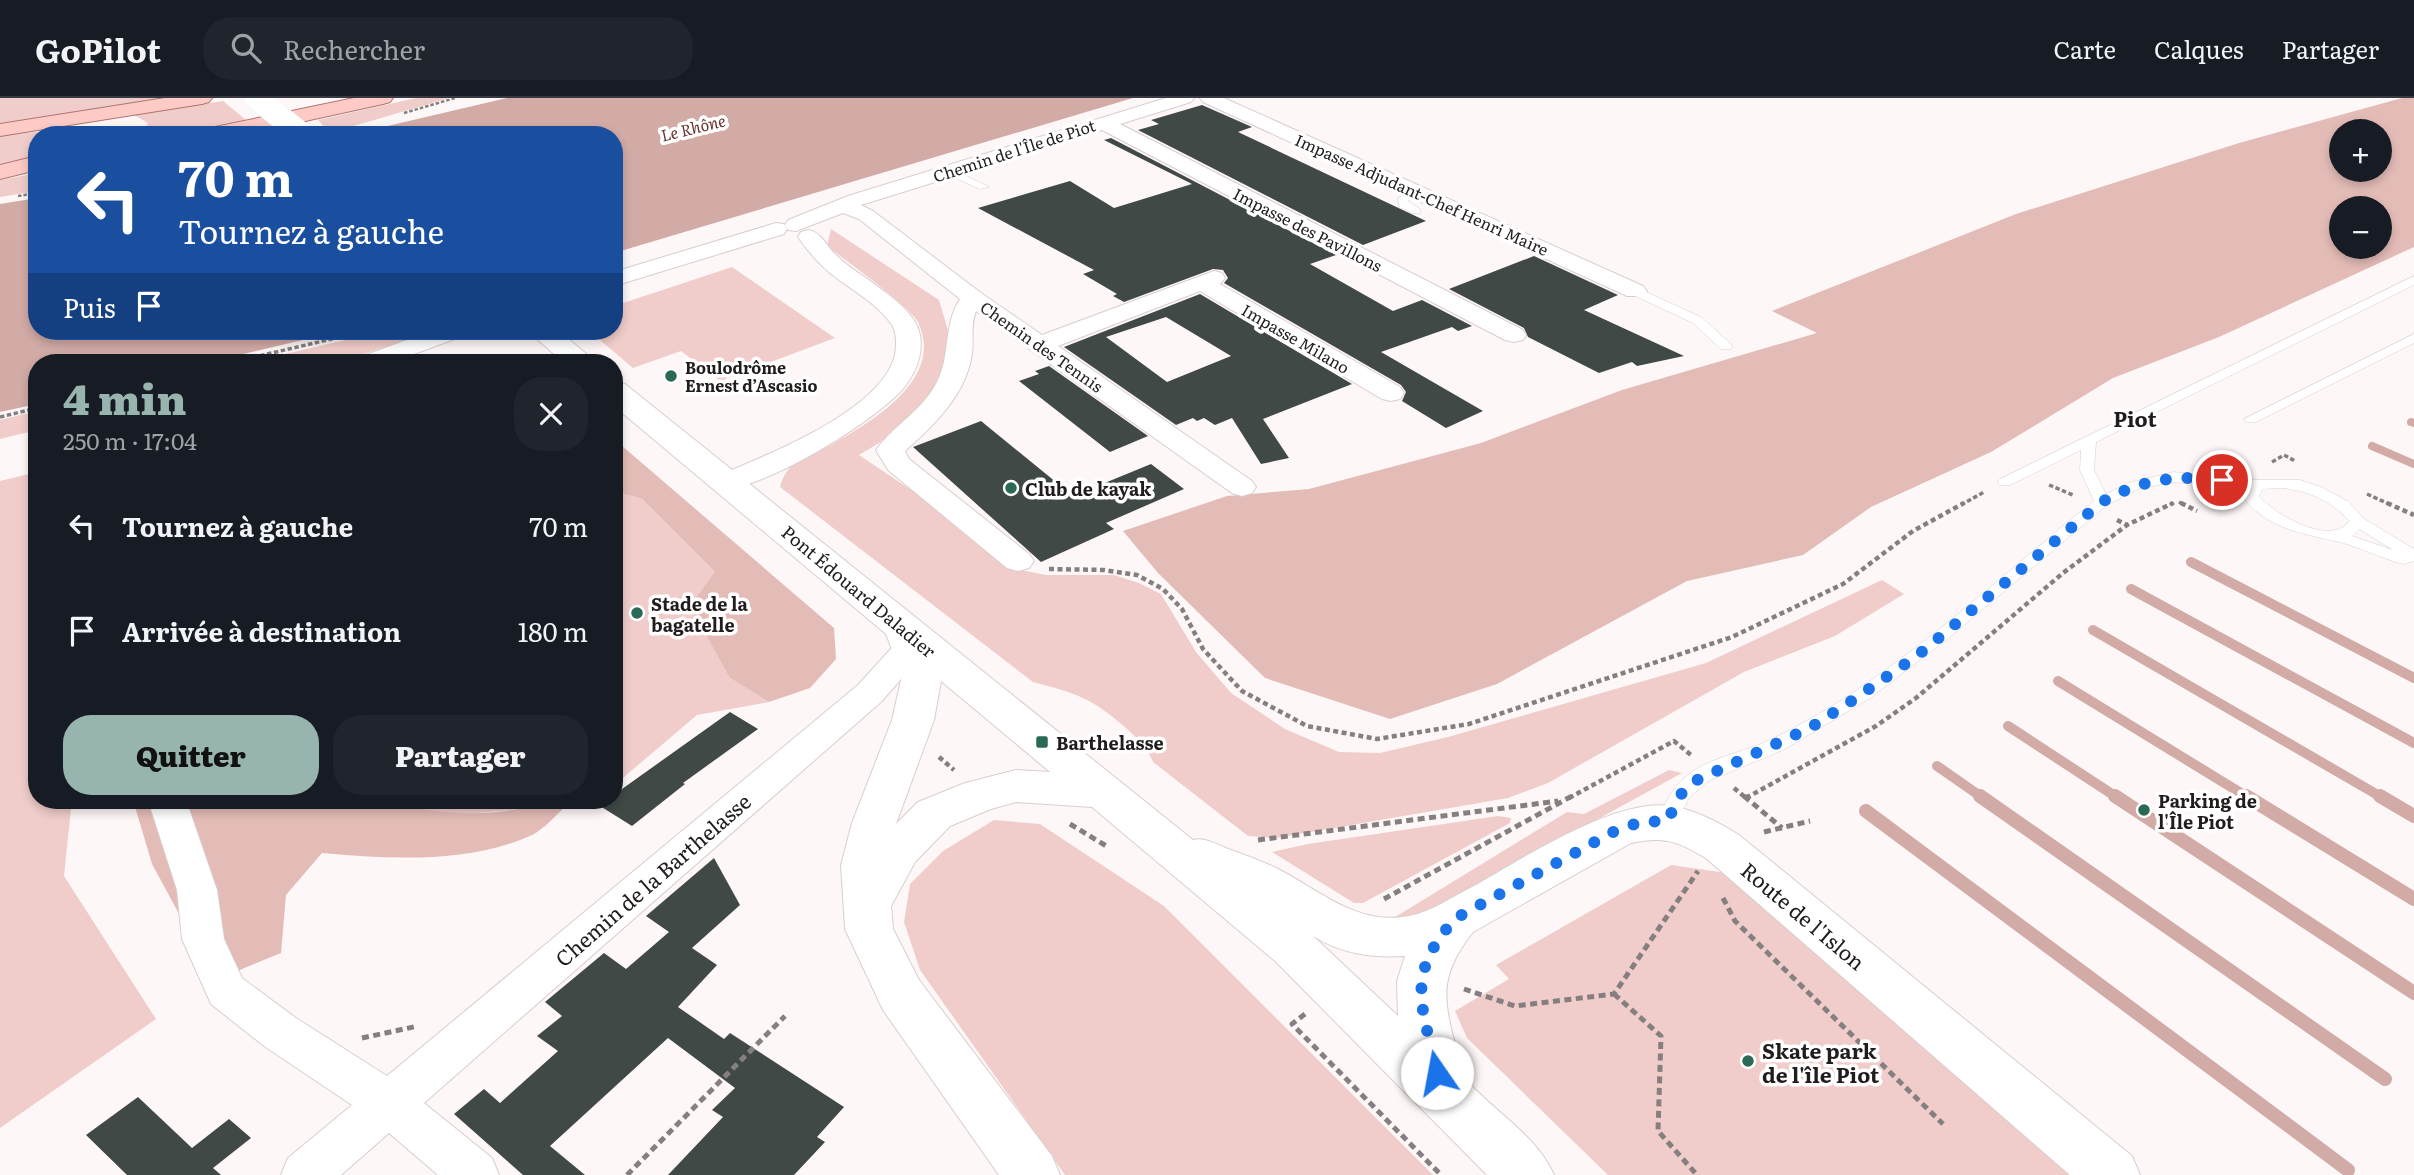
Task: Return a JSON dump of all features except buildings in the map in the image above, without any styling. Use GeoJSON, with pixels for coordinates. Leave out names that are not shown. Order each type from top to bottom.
{"type":"FeatureCollection","features":[{"type":"Feature","properties":{"kind":"main road"},"geometry":{"type":"LineString","coordinates":[[30,126],[202,98]]}},
{"type":"Feature","properties":{"kind":"main road"},"geometry":{"type":"LineString","coordinates":[[257,98],[291,126]]}},
{"type":"Feature","properties":{"kind":"main road"},"geometry":{"type":"LineString","coordinates":[[252,126],[383,98]]}},
{"type":"Feature","properties":{"kind":"main road"},"geometry":{"type":"LineString","coordinates":[[67,121],[120,126]]}},
{"type":"Feature","properties":{"kind":"main road"},"geometry":{"type":"LineString","coordinates":[[0,130],[28,126]]}},
{"type":"Feature","properties":{"kind":"main road"},"geometry":{"type":"LineString","coordinates":[[0,174],[28,166]]}},
{"type":"Feature","properties":{"kind":"main road"},"geometry":{"type":"LineString","coordinates":[[0,174],[28,170]]}},
{"type":"Feature","properties":{"kind":"main road"},"geometry":{"type":"LineString","coordinates":[[553,340],[571,354]]}},
{"type":"Feature","properties":{"kind":"main road","name":"Pont Édouard Daladier"},"geometry":{"type":"LineString","coordinates":[[626,399],[727,482],[906,639],[1104,792],[1136,845],[1292,947],[1526,1175]]}},
{"type":"Feature","properties":{"kind":"main road"},"geometry":{"type":"LineString","coordinates":[[906,639],[922,676],[920,695],[874,823],[864,865],[869,929],[901,995],[1032,1175]]}},
{"type":"Feature","properties":{"kind":"main road"},"geometry":{"type":"LineString","coordinates":[[866,906],[899,849],[934,814],[981,795],[1016,786],[1104,792]]}},
{"type":"Feature","properties":{"kind":"main road","name":"Route de l'Islon"},"geometry":{"type":"LineString","coordinates":[[1136,845],[1260,881],[1343,930],[1373,938],[1413,936],[1456,918],[1615,831],[1641,822],[1667,821],[1698,831],[1713,855],[2112,1175]]}},
{"type":"Feature","properties":{"kind":"main road","name":"Route de l'Islon"},"geometry":{"type":"LineString","coordinates":[[1441,1091],[1420,1004],[1422,975],[1436,939],[1456,918]]}},
{"type":"Feature","properties":{"kind":"street","name":"Chemin de l'Île de Piot"},"geometry":{"type":"LineString","coordinates":[[792,235],[843,205],[1185,98]]}},
{"type":"Feature","properties":{"kind":"street","name":"Impasse Adjudant-Chef Henri Maire"},"geometry":{"type":"LineString","coordinates":[[1209,98],[1417,202],[1634,290]]}},
{"type":"Feature","properties":{"kind":"street","name":"Impasse des Pavillons"},"geometry":{"type":"LineString","coordinates":[[1102,122],[1514,335]]}},
{"type":"Feature","properties":{"kind":"street","name":"Chemin des Tennis"},"geometry":{"type":"LineString","coordinates":[[843,205],[866,215],[973,298],[1242,487]]}},
{"type":"Feature","properties":{"kind":"street"},"geometry":{"type":"LineString","coordinates":[[623,276],[687,255],[792,235],[876,297],[908,332],[909,354],[902,374],[887,391],[852,420],[828,435],[727,482]]}},
{"type":"Feature","properties":{"kind":"street","name":"Impasse Milano"},"geometry":{"type":"LineString","coordinates":[[1040,345],[1208,280],[1391,393]]}},
{"type":"Feature","properties":{"kind":"street"},"geometry":{"type":"LineString","coordinates":[[973,298],[960,317],[959,355],[946,388],[933,408],[890,450],[898,464],[1018,561]]}},
{"type":"Feature","properties":{"kind":"street"},"geometry":{"type":"LineString","coordinates":[[397,354],[448,341]]}},
{"type":"Feature","properties":{"kind":"street","name":"Chemin de la Barthelasse"},"geometry":{"type":"LineString","coordinates":[[305,1175],[870,693],[906,639]]}},
{"type":"Feature","properties":{"kind":"street"},"geometry":{"type":"LineString","coordinates":[[170,809],[197,890],[203,939],[226,991],[297,1043],[390,1104],[475,1175]]}},
{"type":"Feature","properties":{"kind":"lane"},"geometry":{"type":"LineString","coordinates":[[948,171],[984,187]]}},
{"type":"Feature","properties":{"kind":"lane"},"geometry":{"type":"LineString","coordinates":[[2004,482],[2414,280]]}},
{"type":"Feature","properties":{"kind":"lane"},"geometry":{"type":"LineString","coordinates":[[1634,290],[1697,320],[1726,346]]}},
{"type":"Feature","properties":{"kind":"lane"},"geometry":{"type":"LineString","coordinates":[[2251,419],[2414,338]]}},
{"type":"Feature","properties":{"kind":"lane"},"geometry":{"type":"LineString","coordinates":[[2089,440],[2087,470],[2102,502]]}},
{"type":"Feature","properties":{"kind":"lane"},"geometry":{"type":"LineString","coordinates":[[1667,821],[1682,793],[1693,782],[1810,728],[1866,691],[1918,655],[2102,502],[2133,486],[2173,477],[2259,485],[2283,483],[2316,490],[2344,505],[2357,521],[2414,556]]}},
{"type":"Feature","properties":{"kind":"lane"},"geometry":{"type":"LineString","coordinates":[[2259,485],[2252,489],[2251,497],[2265,514],[2298,529],[2334,535],[2414,564]]}},
{"type":"Feature","properties":{"kind":"lane"},"geometry":{"type":"LineString","coordinates":[[2334,535],[2347,533],[2355,528],[2357,521]]}},
{"type":"Feature","properties":{"kind":"path"},"geometry":{"type":"LineString","coordinates":[[269,354],[328,340]]}},
{"type":"Feature","properties":{"kind":"path"},"geometry":{"type":"LineString","coordinates":[[0,417],[28,410]]}},
{"type":"Feature","properties":{"kind":"path"},"geometry":{"type":"LineString","coordinates":[[1018,561],[1040,569],[1104,570],[1138,575],[1163,589],[1182,609],[1203,649],[1242,691],[1307,726],[1377,739],[1469,724],[1732,636],[1843,584],[1913,531],[2004,482]]}},
{"type":"Feature","properties":{"kind":"path"},"geometry":{"type":"LineString","coordinates":[[2178,501],[2197,511]]}},
{"type":"Feature","properties":{"kind":"path"},"geometry":{"type":"LineString","coordinates":[[1381,901],[1674,741],[1699,761]]}},
{"type":"Feature","properties":{"kind":"path"},"geometry":{"type":"LineString","coordinates":[[1732,787],[1782,828]]}},
{"type":"Feature","properties":{"kind":"path"},"geometry":{"type":"LineString","coordinates":[[1257,840],[1564,801]]}},
{"type":"Feature","properties":{"kind":"path"},"geometry":{"type":"LineString","coordinates":[[1062,820],[1136,845]]}},
{"type":"Feature","properties":{"kind":"path"},"geometry":{"type":"LineString","coordinates":[[1456,986],[1515,1006],[1614,994],[1713,855],[1756,834],[1810,821]]}},
{"type":"Feature","properties":{"kind":"path"},"geometry":{"type":"LineString","coordinates":[[1713,855],[1735,920],[1943,1124]]}},
{"type":"Feature","properties":{"kind":"path"},"geometry":{"type":"LineString","coordinates":[[1614,994],[1661,1036],[1658,1131],[1697,1175]]}},
{"type":"Feature","properties":{"kind":"path"},"geometry":{"type":"LineString","coordinates":[[1297,1005],[1306,1013],[1292,1024],[1441,1175]]}},
{"type":"Feature","properties":{"kind":"path"},"geometry":{"type":"LineString","coordinates":[[627,1175],[785,1016]]}},
{"type":"Feature","properties":{"kind":"path"},"geometry":{"type":"LineString","coordinates":[[297,1043],[357,1039],[422,1025]]}},
{"type":"Feature","properties":{"kind":"shaded area"},"geometry":{"type":"Polygon","coordinates":[[[0,98],[169,98],[119,109],[0,123],[0,98]]]}},
{"type":"Feature","properties":{"kind":"shaded area"},"geometry":{"type":"Polygon","coordinates":[[[416,98],[449,98],[354,126],[324,126],[318,120],[416,98]]]}},
{"type":"Feature","properties":{"kind":"shaded area"},"geometry":{"type":"Polygon","coordinates":[[[2402,98],[2414,98],[2414,247],[2392,257],[2392,196],[2329,196],[2329,259],[2388,259],[2219,337],[2113,378],[1991,452],[1871,507],[1803,555],[1687,581],[1497,684],[1390,719],[1265,678],[1158,573],[1123,531],[1227,496],[1309,489],[1481,443],[1622,390],[1817,333],[1772,311],[2016,214],[2239,143],[2402,98]]]}},
{"type":"Feature","properties":{"kind":"shaded area"},"geometry":{"type":"Polygon","coordinates":[[[223,101],[246,120],[217,126],[146,126],[148,123],[134,115],[223,101]]]}},
{"type":"Feature","properties":{"kind":"shaded area"},"geometry":{"type":"Polygon","coordinates":[[[28,133],[28,159],[0,164],[0,135],[28,133]]]}},
{"type":"Feature","properties":{"kind":"shaded area"},"geometry":{"type":"Polygon","coordinates":[[[28,175],[28,192],[0,197],[0,180],[28,175]]]}},
{"type":"Feature","properties":{"kind":"shaded area"},"geometry":{"type":"Polygon","coordinates":[[[831,229],[939,300],[952,344],[934,399],[904,428],[859,455],[932,504],[1021,570],[1046,575],[1114,575],[1161,594],[1196,652],[1231,693],[1285,729],[1339,752],[1380,753],[1448,737],[1706,663],[1882,580],[1904,594],[1835,636],[1744,672],[1548,783],[1508,798],[1276,838],[1248,836],[1153,762],[1138,740],[1103,709],[1073,694],[1033,682],[780,487],[793,464],[831,445],[884,411],[913,380],[922,362],[924,343],[918,322],[890,295],[827,246],[831,229]]]}},
{"type":"Feature","properties":{"kind":"shaded area"},"geometry":{"type":"Polygon","coordinates":[[[732,267],[835,338],[720,381],[681,351],[633,368],[623,360],[623,354],[616,354],[600,340],[623,340],[623,303],[732,267]]]}},
{"type":"Feature","properties":{"kind":"shaded area"},"geometry":{"type":"Polygon","coordinates":[[[345,340],[407,340],[363,354],[285,354],[345,340]]]}},
{"type":"Feature","properties":{"kind":"shaded area"},"geometry":{"type":"Polygon","coordinates":[[[28,413],[28,432],[0,439],[0,420],[28,413]]]}},
{"type":"Feature","properties":{"kind":"shaded area"},"geometry":{"type":"Polygon","coordinates":[[[623,447],[834,628],[836,659],[810,688],[769,702],[730,678],[690,606],[715,572],[642,499],[623,494],[623,447]]]}},
{"type":"Feature","properties":{"kind":"shaded area"},"geometry":{"type":"Polygon","coordinates":[[[28,474],[28,809],[71,809],[64,876],[156,1019],[0,1128],[0,481],[28,474]]]}},
{"type":"Feature","properties":{"kind":"shaded area"},"geometry":{"type":"Polygon","coordinates":[[[623,494],[642,499],[715,572],[730,678],[769,702],[697,715],[624,777],[623,494]]]}},
{"type":"Feature","properties":{"kind":"shaded area"},"geometry":{"type":"Polygon","coordinates":[[[1669,770],[1682,773],[1421,916],[1392,919],[1567,812],[1584,814],[1669,770]]]}},
{"type":"Feature","properties":{"kind":"shaded area"},"geometry":{"type":"Polygon","coordinates":[[[136,809],[423,809],[469,813],[563,809],[532,835],[482,851],[401,858],[322,853],[286,895],[281,953],[230,974],[198,949],[152,864],[136,809]]]}},
{"type":"Feature","properties":{"kind":"shaded area"},"geometry":{"type":"Polygon","coordinates":[[[421,809],[515,809],[511,810],[455,815],[421,809]]]}},
{"type":"Feature","properties":{"kind":"shaded area"},"geometry":{"type":"Polygon","coordinates":[[[1498,816],[1511,818],[1510,823],[1363,903],[1354,903],[1272,852],[1308,844],[1498,816]]]}},
{"type":"Feature","properties":{"kind":"shaded area"},"geometry":{"type":"Polygon","coordinates":[[[994,820],[1040,824],[1164,906],[1433,1175],[1065,1175],[920,970],[904,922],[910,884],[943,851],[994,820]]]}},
{"type":"Feature","properties":{"kind":"shaded area"},"geometry":{"type":"Polygon","coordinates":[[[1671,865],[1727,873],[2076,1175],[1608,1175],[1467,1038],[1455,1011],[1509,979],[1496,965],[1671,865]]]}},
{"type":"Feature","properties":{"kind":"water","name":"Le Rhône"},"geometry":{"type":"Polygon","coordinates":[[[507,98],[1133,98],[623,250],[623,126],[387,126],[507,98]]]}},
{"type":"Feature","properties":{"kind":"water"},"geometry":{"type":"Polygon","coordinates":[[[28,199],[28,340],[303,340],[244,354],[28,354],[28,406],[0,412],[0,204],[28,199]]]}},
{"type":"Feature","properties":{"kind":"waterway"},"geometry":{"type":"LineString","coordinates":[[2372,446],[2414,464]]}},
{"type":"Feature","properties":{"kind":"waterway"},"geometry":{"type":"LineString","coordinates":[[2191,562],[2414,678]]}},
{"type":"Feature","properties":{"kind":"waterway"},"geometry":{"type":"LineString","coordinates":[[2131,589],[2414,743]]}},
{"type":"Feature","properties":{"kind":"waterway"},"geometry":{"type":"LineString","coordinates":[[2093,630],[2383,798]]}},
{"type":"Feature","properties":{"kind":"waterway"},"geometry":{"type":"LineString","coordinates":[[2058,681],[2249,798]]}},
{"type":"Feature","properties":{"kind":"waterway"},"geometry":{"type":"LineString","coordinates":[[2008,726],[2118,798]]}},
{"type":"Feature","properties":{"kind":"waterway"},"geometry":{"type":"LineString","coordinates":[[1937,766],[1983,798]]}},
{"type":"Feature","properties":{"kind":"waterway"},"geometry":{"type":"LineString","coordinates":[[1980,796],[2385,1079]]}},
{"type":"Feature","properties":{"kind":"waterway"},"geometry":{"type":"LineString","coordinates":[[2115,796],[2414,993]]}},
{"type":"Feature","properties":{"kind":"waterway"},"geometry":{"type":"LineString","coordinates":[[2246,796],[2414,899]]}},
{"type":"Feature","properties":{"kind":"waterway"},"geometry":{"type":"LineString","coordinates":[[2380,796],[2414,816]]}},
{"type":"Feature","properties":{"kind":"waterway"},"geometry":{"type":"LineString","coordinates":[[1866,811],[2348,1170]]}},
{"type":"Feature","properties":{"kind":"place","name":"Boulodrôme Ernest d’Ascasio"},"geometry":{"type":"Point","coordinates":[671,376]}},
{"type":"Feature","properties":{"kind":"place","name":"Club de kayak"},"geometry":{"type":"Point","coordinates":[1011,488]}},
{"type":"Feature","properties":{"kind":"place","name":"Stade de la bagatelle"},"geometry":{"type":"Point","coordinates":[637,613]}},
{"type":"Feature","properties":{"kind":"place","name":"Barthelasse"},"geometry":{"type":"Point","coordinates":[1042,742]}},
{"type":"Feature","properties":{"kind":"place","name":"Parking de l'Île Piot"},"geometry":{"type":"Point","coordinates":[2144,810]}},
{"type":"Feature","properties":{"kind":"place","name":"Skate park de l'île Piot"},"geometry":{"type":"Point","coordinates":[1748,1061]}},
{"type":"Feature","properties":{"kind":"district","name":"Piot"},"geometry":{"type":"Point","coordinates":[2135,417]}},
{"type":"Feature","properties":{"kind":"route"},"geometry":{"type":"LineString","coordinates":[[1437,1073],[1420,1004],[1422,975],[1436,939],[1456,918],[1615,831],[1641,822],[1667,821],[1682,793],[1693,782],[1810,728],[1856,698],[1918,655],[2010,576],[2118,492],[2151,480],[2173,477],[2222,480]]}}]}
